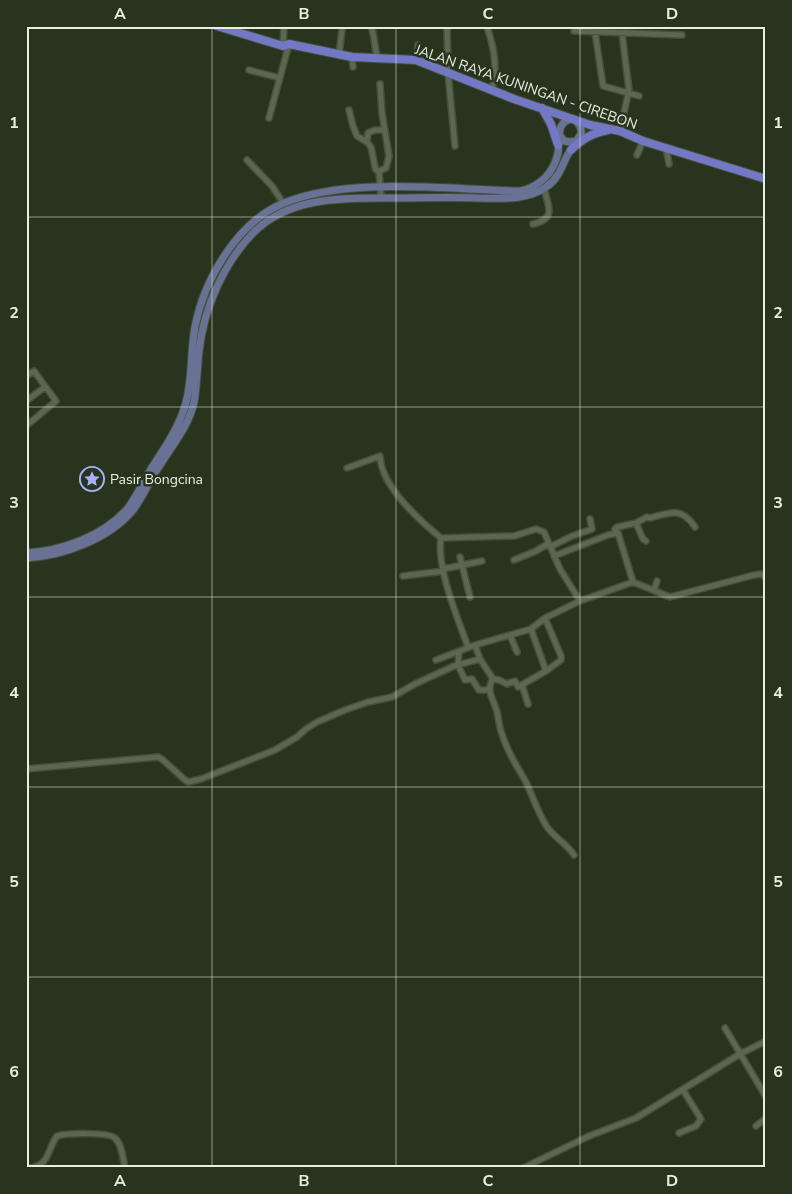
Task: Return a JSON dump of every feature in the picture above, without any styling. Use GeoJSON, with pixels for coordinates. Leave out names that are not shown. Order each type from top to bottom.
{"type":"FeatureCollection","features":[{"type":"Feature","properties":{"kind":"highway","name":"JALAN RAYA KUNINGAN - CIREBON"},"geometry":{"type":"LineString","coordinates":[[220,27],[286,45],[352,57],[416,60],[492,90],[574,119],[616,130],[644,141],[766,179]]}},
{"type":"Feature","properties":{"kind":"highway"},"geometry":{"type":"LineString","coordinates":[[542,108],[552,124],[558,149]]}},
{"type":"Feature","properties":{"kind":"highway"},"geometry":{"type":"LineString","coordinates":[[568,154],[581,140],[594,133],[616,130]]}},
{"type":"Feature","properties":{"kind":"main road"},"geometry":{"type":"LineString","coordinates":[[26,553],[56,549],[90,536],[119,516],[131,503],[145,478],[171,440],[185,407],[189,389],[194,328],[204,294],[226,253],[239,236],[260,217],[283,203],[324,193],[381,188],[521,191],[539,184],[553,168],[561,125],[565,121],[574,119],[581,130],[552,183],[544,189],[526,196],[381,197],[318,202],[294,207],[268,220],[254,232],[228,265],[206,314],[199,350],[194,403],[186,422],[132,510],[115,526],[73,549],[46,556],[26,558]]}},
{"type":"Feature","properties":{"kind":"main road"},"geometry":{"type":"LineString","coordinates":[[558,134],[564,141],[576,140]]}},
{"type":"Feature","properties":{"kind":"main road"},"geometry":{"type":"LineString","coordinates":[[558,149],[568,154]]}},
{"type":"Feature","properties":{"kind":"street"},"geometry":{"type":"LineString","coordinates":[[269,118],[280,78],[286,45],[284,26]]}},
{"type":"Feature","properties":{"kind":"street"},"geometry":{"type":"LineString","coordinates":[[371,26],[378,59]]}},
{"type":"Feature","properties":{"kind":"street"},"geometry":{"type":"LineString","coordinates":[[447,26],[448,73],[455,146]]}},
{"type":"Feature","properties":{"kind":"street"},"geometry":{"type":"LineString","coordinates":[[487,26],[496,62],[496,75],[492,90]]}},
{"type":"Feature","properties":{"kind":"street"},"geometry":{"type":"LineString","coordinates":[[339,54],[342,30]]}},
{"type":"Feature","properties":{"kind":"street"},"geometry":{"type":"LineString","coordinates":[[574,31],[682,35]]}},
{"type":"Feature","properties":{"kind":"street"},"geometry":{"type":"LineString","coordinates":[[596,32],[602,85],[640,96]]}},
{"type":"Feature","properties":{"kind":"street"},"geometry":{"type":"LineString","coordinates":[[616,130],[627,93],[628,82],[622,33]]}},
{"type":"Feature","properties":{"kind":"street"},"geometry":{"type":"LineString","coordinates":[[416,60],[418,45]]}},
{"type":"Feature","properties":{"kind":"street"},"geometry":{"type":"LineString","coordinates":[[352,57],[353,68]]}},
{"type":"Feature","properties":{"kind":"street"},"geometry":{"type":"LineString","coordinates":[[249,70],[280,78]]}},
{"type":"Feature","properties":{"kind":"street"},"geometry":{"type":"LineString","coordinates":[[380,84],[382,113],[389,156],[386,168],[380,171]]}},
{"type":"Feature","properties":{"kind":"street"},"geometry":{"type":"LineString","coordinates":[[349,110],[357,136],[371,147],[376,170],[380,171]]}},
{"type":"Feature","properties":{"kind":"street"},"geometry":{"type":"LineString","coordinates":[[367,142],[370,131],[385,130]]}},
{"type":"Feature","properties":{"kind":"street"},"geometry":{"type":"LineString","coordinates":[[637,155],[644,141]]}},
{"type":"Feature","properties":{"kind":"street"},"geometry":{"type":"LineString","coordinates":[[666,148],[669,164]]}},
{"type":"Feature","properties":{"kind":"street"},"geometry":{"type":"LineString","coordinates":[[247,160],[272,186],[283,203]]}},
{"type":"Feature","properties":{"kind":"street"},"geometry":{"type":"LineString","coordinates":[[380,171],[381,197]]}},
{"type":"Feature","properties":{"kind":"street"},"geometry":{"type":"LineString","coordinates":[[533,224],[548,217],[549,205],[544,189]]}},
{"type":"Feature","properties":{"kind":"street"},"geometry":{"type":"LineString","coordinates":[[26,376],[34,371],[56,399],[56,402],[26,426]]}},
{"type":"Feature","properties":{"kind":"street"},"geometry":{"type":"LineString","coordinates":[[26,401],[45,387]]}},
{"type":"Feature","properties":{"kind":"street"},"geometry":{"type":"LineString","coordinates":[[347,468],[380,456],[380,466],[383,472],[405,505],[441,538],[514,536],[536,529],[544,532],[560,569],[580,601]]}},
{"type":"Feature","properties":{"kind":"street"},"geometry":{"type":"LineString","coordinates":[[633,582],[616,529],[617,527],[636,523],[647,517],[677,512],[686,516],[696,527]]}},
{"type":"Feature","properties":{"kind":"street"},"geometry":{"type":"LineString","coordinates":[[514,560],[592,529],[590,519]]}},
{"type":"Feature","properties":{"kind":"street"},"geometry":{"type":"LineString","coordinates":[[636,523],[643,539],[646,541]]}},
{"type":"Feature","properties":{"kind":"street"},"geometry":{"type":"LineString","coordinates":[[554,556],[618,533]]}},
{"type":"Feature","properties":{"kind":"street"},"geometry":{"type":"LineString","coordinates":[[441,538],[439,547],[443,570],[468,648]]}},
{"type":"Feature","properties":{"kind":"street"},"geometry":{"type":"LineString","coordinates":[[460,557],[470,597]]}},
{"type":"Feature","properties":{"kind":"street"},"geometry":{"type":"LineString","coordinates":[[403,576],[443,570],[482,561]]}},
{"type":"Feature","properties":{"kind":"street"},"geometry":{"type":"LineString","coordinates":[[436,660],[475,645],[532,628],[546,618],[580,601],[633,582],[670,597],[754,575],[761,574],[766,578]]}},
{"type":"Feature","properties":{"kind":"street"},"geometry":{"type":"LineString","coordinates":[[654,590],[657,581]]}},
{"type":"Feature","properties":{"kind":"street"},"geometry":{"type":"LineString","coordinates":[[522,686],[524,682],[546,672],[562,659],[546,618]]}},
{"type":"Feature","properties":{"kind":"street"},"geometry":{"type":"LineString","coordinates":[[532,628],[546,672]]}},
{"type":"Feature","properties":{"kind":"street"},"geometry":{"type":"LineString","coordinates":[[510,635],[517,652]]}},
{"type":"Feature","properties":{"kind":"street"},"geometry":{"type":"LineString","coordinates":[[475,645],[480,659],[493,679],[507,684],[515,681],[518,687],[522,686]]}},
{"type":"Feature","properties":{"kind":"street"},"geometry":{"type":"LineString","coordinates":[[459,651],[458,665],[465,680],[472,679],[479,690],[489,690]]}},
{"type":"Feature","properties":{"kind":"street"},"geometry":{"type":"LineString","coordinates":[[26,769],[158,757],[188,782],[275,750],[317,722],[368,702],[392,697],[415,684],[458,665],[480,659]]}},
{"type":"Feature","properties":{"kind":"street"},"geometry":{"type":"LineString","coordinates":[[493,679],[489,690],[497,711],[501,734],[509,753],[526,783],[540,815],[555,837],[570,848],[574,855]]}},
{"type":"Feature","properties":{"kind":"street"},"geometry":{"type":"LineString","coordinates":[[522,686],[528,704]]}},
{"type":"Feature","properties":{"kind":"street"},"geometry":{"type":"LineString","coordinates":[[724,1028],[766,1097]]}},
{"type":"Feature","properties":{"kind":"street"},"geometry":{"type":"LineString","coordinates":[[523,1168],[589,1136],[636,1118],[740,1054],[766,1041]]}},
{"type":"Feature","properties":{"kind":"street"},"geometry":{"type":"LineString","coordinates":[[679,1133],[696,1126],[701,1119],[683,1090]]}},
{"type":"Feature","properties":{"kind":"street"},"geometry":{"type":"LineString","coordinates":[[756,1126],[766,1118]]}},
{"type":"Feature","properties":{"kind":"street"},"geometry":{"type":"LineString","coordinates":[[31,1168],[46,1160],[52,1143],[57,1136],[86,1134],[107,1135],[116,1139],[120,1145],[125,1168]]}},
{"type":"Feature","properties":{"kind":"place","name":"Pasir Bongcina"},"geometry":{"type":"Point","coordinates":[92,479]}}]}
